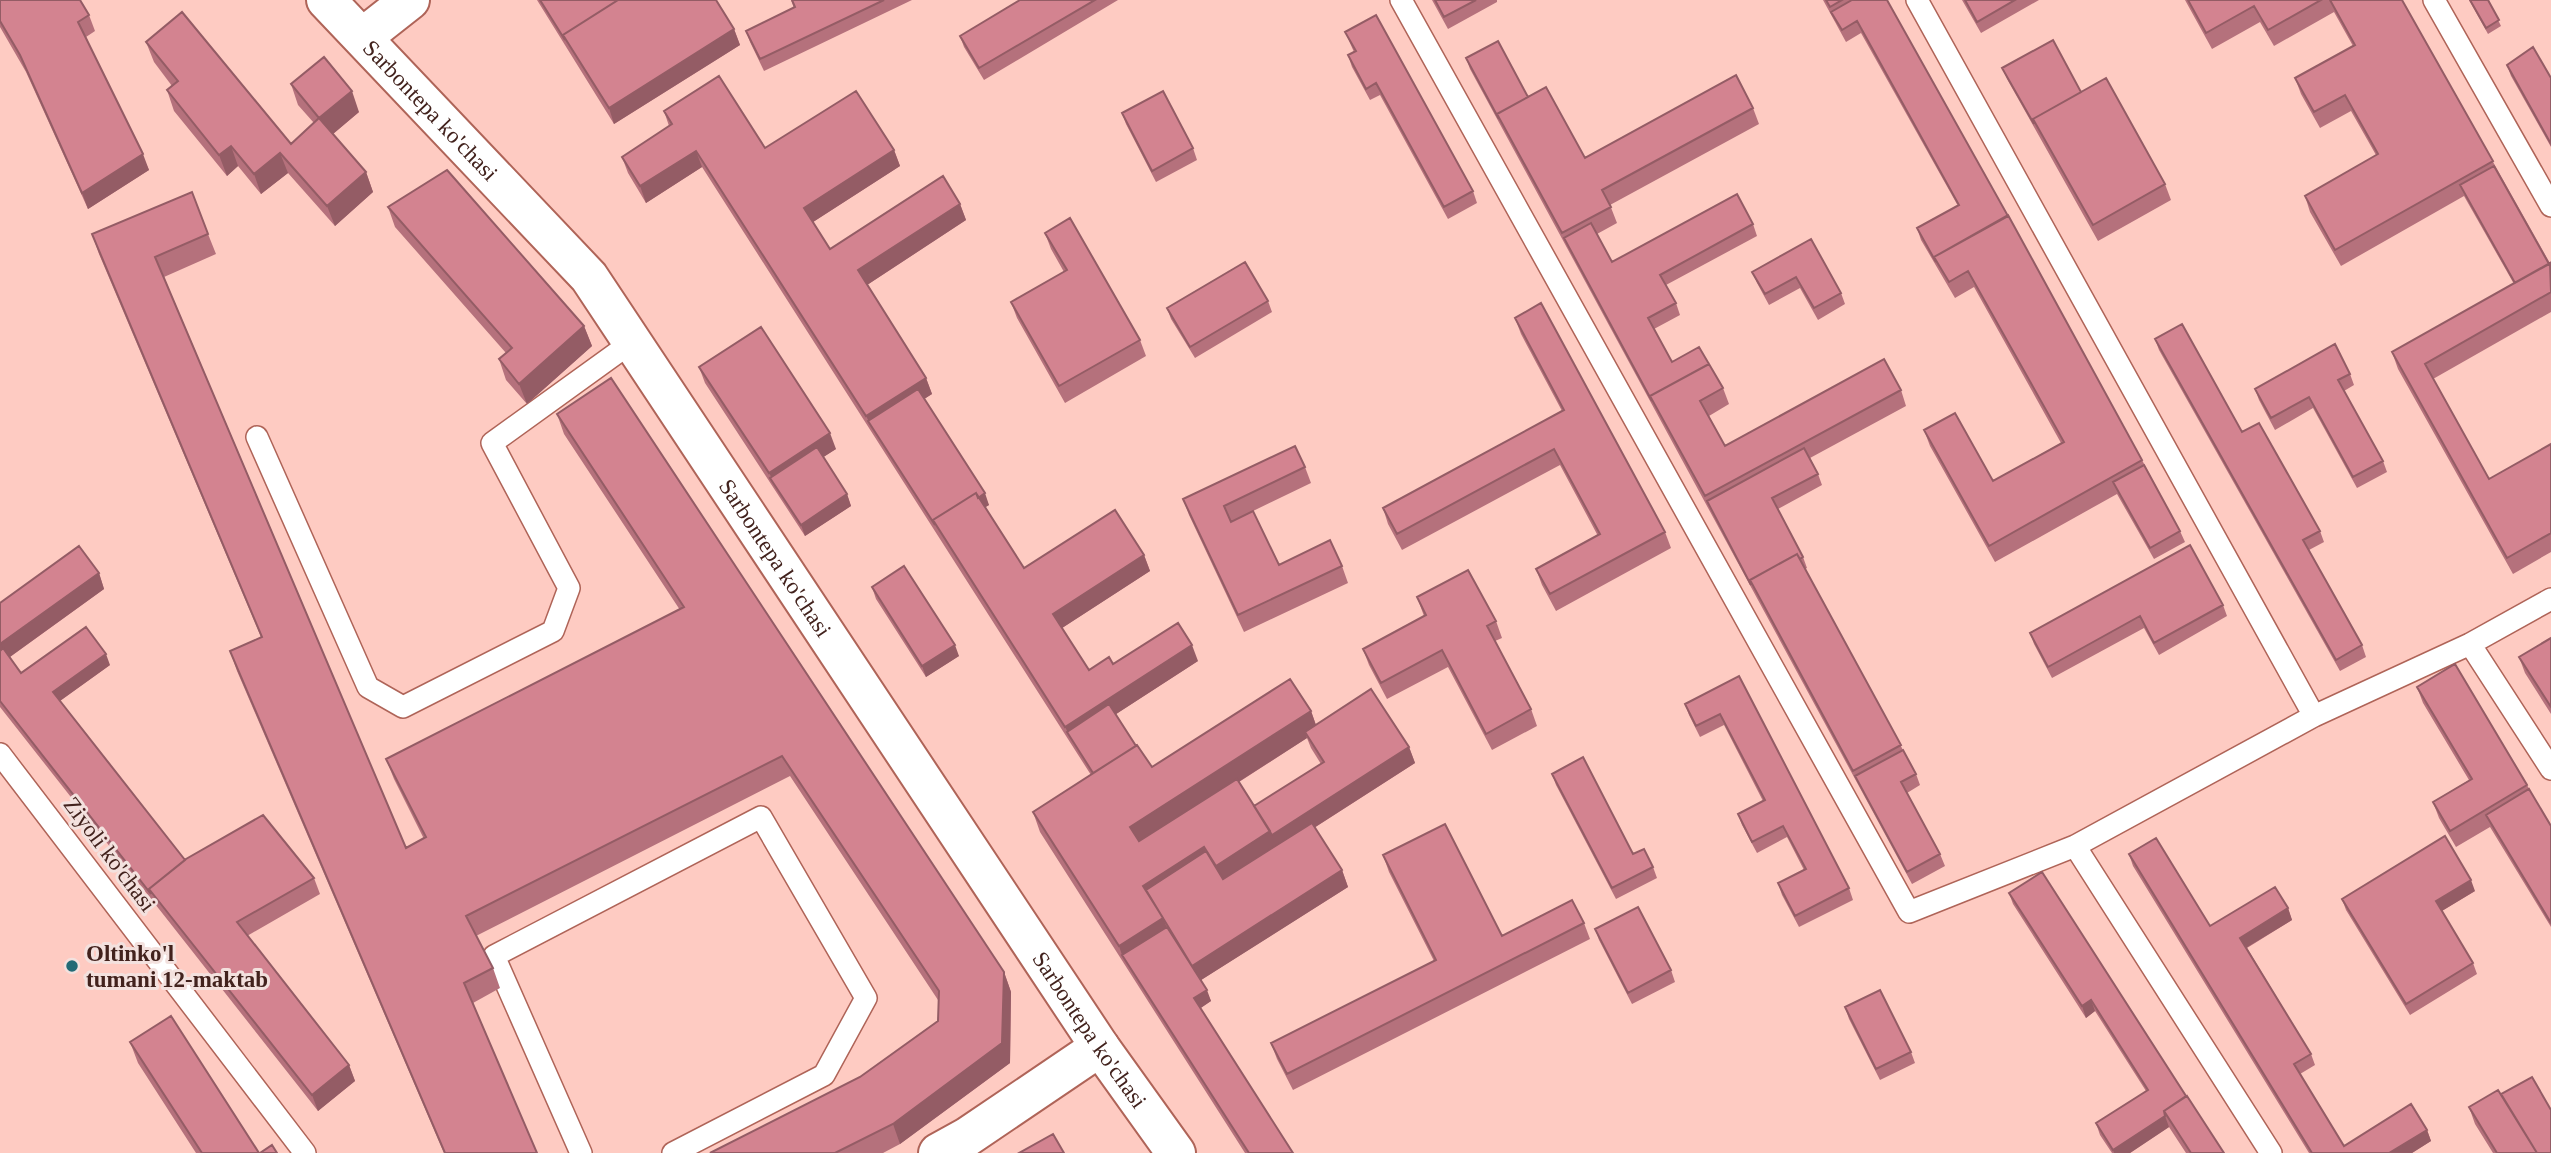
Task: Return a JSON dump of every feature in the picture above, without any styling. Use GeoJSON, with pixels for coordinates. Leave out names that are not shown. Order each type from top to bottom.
{"type":"FeatureCollection","features":[{"type":"Feature","properties":{"kind":"street","name":"Sarbontepa ko'chasi"},"geometry":{"type":"LineString","coordinates":[[326,0],[589,277],[1100,1047],[1176,1153]]}},
{"type":"Feature","properties":{"kind":"street"},"geometry":{"type":"LineString","coordinates":[[363,37],[410,0]]}},
{"type":"Feature","properties":{"kind":"street"},"geometry":{"type":"LineString","coordinates":[[938,1153],[967,1137],[1100,1047]]}},
{"type":"Feature","properties":{"kind":"lane"},"geometry":{"type":"LineString","coordinates":[[1401,0],[1909,912],[2075,846],[2314,716],[2470,644],[2551,598]]}},
{"type":"Feature","properties":{"kind":"lane"},"geometry":{"type":"LineString","coordinates":[[1917,0],[2314,716]]}},
{"type":"Feature","properties":{"kind":"lane"},"geometry":{"type":"LineString","coordinates":[[2434,0],[2551,206]]}},
{"type":"Feature","properties":{"kind":"lane"},"geometry":{"type":"LineString","coordinates":[[257,438],[368,687],[403,707],[553,631],[569,588],[492,443],[632,342]]}},
{"type":"Feature","properties":{"kind":"lane"},"geometry":{"type":"LineString","coordinates":[[2470,644],[2551,769]]}},
{"type":"Feature","properties":{"kind":"lane","name":"Ziyoli ko'chasi"},"geometry":{"type":"LineString","coordinates":[[0,754],[305,1153]]}},
{"type":"Feature","properties":{"kind":"lane"},"geometry":{"type":"LineString","coordinates":[[581,1153],[494,956],[761,817],[866,998],[824,1075],[673,1153]]}},
{"type":"Feature","properties":{"kind":"lane"},"geometry":{"type":"LineString","coordinates":[[2075,846],[2271,1153]]}},
{"type":"Feature","properties":{"kind":"building"},"geometry":{"type":"Polygon","coordinates":[[[0,0],[80,0],[89,15],[78,22],[143,154],[82,193],[20,55],[0,21],[0,0]]]}},
{"type":"Feature","properties":{"kind":"building"},"geometry":{"type":"Polygon","coordinates":[[[540,0],[618,0],[563,35],[565,40],[540,0]]]}},
{"type":"Feature","properties":{"kind":"building"},"geometry":{"type":"Polygon","coordinates":[[[618,0],[716,0],[734,29],[609,108],[563,35],[618,0]]]}},
{"type":"Feature","properties":{"kind":"building"},"geometry":{"type":"Polygon","coordinates":[[[792,0],[884,0],[760,59],[746,31],[795,7],[792,0]]]}},
{"type":"Feature","properties":{"kind":"building"},"geometry":{"type":"Polygon","coordinates":[[[1020,0],[1095,0],[979,68],[960,36],[1020,0]]]}},
{"type":"Feature","properties":{"kind":"building"},"geometry":{"type":"Polygon","coordinates":[[[1435,0],[1476,0],[1444,17],[1435,0]]]}},
{"type":"Feature","properties":{"kind":"building"},"geometry":{"type":"Polygon","coordinates":[[[1826,0],[1842,0],[1830,7],[1826,0]]]}},
{"type":"Feature","properties":{"kind":"building"},"geometry":{"type":"Polygon","coordinates":[[[1852,0],[1887,0],[2008,216],[1934,257],[1936,262],[1917,228],[1959,205],[1857,21],[1842,30],[1831,12],[1852,0]]]}},
{"type":"Feature","properties":{"kind":"building"},"geometry":{"type":"Polygon","coordinates":[[[1965,0],[2015,0],[1977,22],[1965,0]]]}},
{"type":"Feature","properties":{"kind":"building"},"geometry":{"type":"Polygon","coordinates":[[[2188,0],[2321,0],[2268,30],[2254,6],[2206,33],[2188,0]]]}},
{"type":"Feature","properties":{"kind":"building"},"geometry":{"type":"Polygon","coordinates":[[[2330,0],[2402,0],[2493,161],[2335,250],[2305,196],[2378,154],[2345,95],[2314,112],[2295,78],[2355,45],[2330,0]]]}},
{"type":"Feature","properties":{"kind":"building"},"geometry":{"type":"Polygon","coordinates":[[[2470,0],[2488,0],[2499,20],[2486,28],[2470,0]]]}},
{"type":"Feature","properties":{"kind":"building"},"geometry":{"type":"Polygon","coordinates":[[[182,12],[291,144],[319,118],[366,172],[327,206],[280,153],[254,174],[231,146],[219,155],[167,90],[178,81],[146,42],[182,12]]]}},
{"type":"Feature","properties":{"kind":"building"},"geometry":{"type":"Polygon","coordinates":[[[1376,15],[1473,191],[1444,207],[1376,83],[1366,89],[1348,55],[1356,51],[1345,32],[1376,15]]]}},
{"type":"Feature","properties":{"kind":"building"},"geometry":{"type":"Polygon","coordinates":[[[2053,40],[2081,92],[2033,119],[2034,124],[2002,68],[2053,40]]]}},
{"type":"Feature","properties":{"kind":"building"},"geometry":{"type":"Polygon","coordinates":[[[1498,41],[1528,97],[1497,114],[1499,119],[1466,58],[1498,41]]]}},
{"type":"Feature","properties":{"kind":"building"},"geometry":{"type":"Polygon","coordinates":[[[2533,47],[2551,78],[2551,144],[2507,65],[2533,47]]]}},
{"type":"Feature","properties":{"kind":"building"},"geometry":{"type":"Polygon","coordinates":[[[324,57],[352,91],[319,118],[291,84],[324,57]]]}},
{"type":"Feature","properties":{"kind":"building"},"geometry":{"type":"Polygon","coordinates":[[[1736,75],[1753,108],[1602,190],[1611,207],[1562,233],[1497,114],[1546,87],[1585,158],[1736,75]]]}},
{"type":"Feature","properties":{"kind":"building"},"geometry":{"type":"Polygon","coordinates":[[[719,76],[765,148],[856,91],[894,150],[804,208],[830,249],[943,176],[960,204],[858,270],[926,378],[866,416],[696,151],[640,186],[622,157],[672,124],[664,111],[719,76]]]}},
{"type":"Feature","properties":{"kind":"building"},"geometry":{"type":"Polygon","coordinates":[[[2106,78],[2165,184],[2093,225],[2033,119],[2106,78]]]}},
{"type":"Feature","properties":{"kind":"building"},"geometry":{"type":"Polygon","coordinates":[[[1163,91],[1193,148],[1152,171],[1122,113],[1163,91]]]}},
{"type":"Feature","properties":{"kind":"building"},"geometry":{"type":"Polygon","coordinates":[[[2494,166],[2549,264],[2515,283],[2460,185],[2494,166]]]}},
{"type":"Feature","properties":{"kind":"building"},"geometry":{"type":"Polygon","coordinates":[[[447,170],[584,326],[519,384],[499,359],[512,348],[388,207],[447,170]]]}},
{"type":"Feature","properties":{"kind":"building"},"geometry":{"type":"Polygon","coordinates":[[[192,192],[208,234],[155,257],[406,848],[426,837],[386,759],[684,607],[557,414],[611,378],[1004,972],[1002,1043],[893,1124],[835,1153],[710,1153],[860,1077],[938,1021],[939,991],[782,756],[466,916],[493,968],[464,983],[537,1153],[445,1153],[230,651],[262,637],[92,234],[192,192]]]}},
{"type":"Feature","properties":{"kind":"building"},"geometry":{"type":"Polygon","coordinates":[[[1737,194],[1753,224],[1660,275],[1676,303],[1648,318],[1672,362],[1699,347],[1709,364],[1650,396],[1652,401],[1564,238],[1591,223],[1612,262],[1737,194]]]}},
{"type":"Feature","properties":{"kind":"building"},"geometry":{"type":"Polygon","coordinates":[[[2008,215],[2142,460],[1989,546],[1924,430],[1955,413],[1993,481],[2064,442],[1968,271],[1949,282],[1934,257],[2008,215]]]}},
{"type":"Feature","properties":{"kind":"building"},"geometry":{"type":"Polygon","coordinates":[[[1070,218],[1140,340],[1059,386],[1011,302],[1067,270],[1045,233],[1070,218]]]}},
{"type":"Feature","properties":{"kind":"building"},"geometry":{"type":"Polygon","coordinates":[[[1811,239],[1841,293],[1814,308],[1796,277],[1765,294],[1752,272],[1811,239]]]}},
{"type":"Feature","properties":{"kind":"building"},"geometry":{"type":"Polygon","coordinates":[[[1245,262],[1268,301],[1190,347],[1167,308],[1245,262]]]}},
{"type":"Feature","properties":{"kind":"building"},"geometry":{"type":"Polygon","coordinates":[[[2550,263],[2551,292],[2425,364],[2489,479],[2551,444],[2551,533],[2507,558],[2392,352],[2550,263]]]}},
{"type":"Feature","properties":{"kind":"building"},"geometry":{"type":"Polygon","coordinates":[[[1541,303],[1665,532],[1550,594],[1536,569],[1600,534],[1554,449],[1397,534],[1383,508],[1564,410],[1515,318],[1541,303]]]}},
{"type":"Feature","properties":{"kind":"building"},"geometry":{"type":"Polygon","coordinates":[[[2182,324],[2242,432],[2259,423],[2320,531],[2303,540],[2362,645],[2336,660],[2155,339],[2182,324]]]}},
{"type":"Feature","properties":{"kind":"building"},"geometry":{"type":"Polygon","coordinates":[[[761,327],[830,433],[769,473],[699,367],[761,327]]]}},
{"type":"Feature","properties":{"kind":"building"},"geometry":{"type":"Polygon","coordinates":[[[2335,344],[2350,374],[2338,380],[2383,461],[2353,477],[2309,397],[2271,418],[2255,389],[2335,344]]]}},
{"type":"Feature","properties":{"kind":"building"},"geometry":{"type":"Polygon","coordinates":[[[1884,359],[1901,390],[1705,496],[1650,396],[1709,364],[1723,388],[1700,401],[1725,446],[1884,359]]]}},
{"type":"Feature","properties":{"kind":"building"},"geometry":{"type":"Polygon","coordinates":[[[918,389],[985,493],[978,498],[976,493],[933,520],[935,525],[868,421],[918,389]]]}},
{"type":"Feature","properties":{"kind":"building"},"geometry":{"type":"Polygon","coordinates":[[[1295,446],[1305,467],[1224,506],[1231,522],[1253,511],[1279,565],[1330,540],[1342,566],[1238,615],[1183,499],[1295,446]]]}},
{"type":"Feature","properties":{"kind":"building"},"geometry":{"type":"Polygon","coordinates":[[[817,447],[847,494],[801,525],[770,478],[817,447]]]}},
{"type":"Feature","properties":{"kind":"building"},"geometry":{"type":"Polygon","coordinates":[[[1804,448],[1818,474],[1772,498],[1803,557],[1800,559],[1797,554],[1750,580],[1751,585],[1707,501],[1804,448]]]}},
{"type":"Feature","properties":{"kind":"building"},"geometry":{"type":"Polygon","coordinates":[[[2144,465],[2180,531],[2150,548],[2113,482],[2144,465]]]}},
{"type":"Feature","properties":{"kind":"building"},"geometry":{"type":"Polygon","coordinates":[[[976,493],[1024,568],[1115,510],[1144,555],[1053,614],[1089,670],[1109,657],[1113,664],[1178,623],[1192,645],[1065,727],[933,520],[976,493]]]}},
{"type":"Feature","properties":{"kind":"building"},"geometry":{"type":"Polygon","coordinates":[[[2190,545],[2223,605],[2154,643],[2140,616],[2048,667],[2030,633],[2190,545]]]}},
{"type":"Feature","properties":{"kind":"building"},"geometry":{"type":"Polygon","coordinates":[[[79,546],[99,573],[0,644],[0,603],[79,546]]]}},
{"type":"Feature","properties":{"kind":"building"},"geometry":{"type":"Polygon","coordinates":[[[1797,554],[1901,745],[1853,771],[1750,580],[1797,554]]]}},
{"type":"Feature","properties":{"kind":"building"},"geometry":{"type":"Polygon","coordinates":[[[904,566],[955,645],[922,666],[872,587],[904,566]]]}},
{"type":"Feature","properties":{"kind":"building"},"geometry":{"type":"Polygon","coordinates":[[[1468,570],[1496,621],[1487,626],[1531,709],[1486,734],[1442,650],[1381,683],[1363,649],[1426,615],[1417,597],[1468,570]]]}},
{"type":"Feature","properties":{"kind":"building"},"geometry":{"type":"Polygon","coordinates":[[[86,627],[106,654],[53,692],[185,860],[149,889],[151,894],[0,701],[0,651],[3,648],[21,673],[86,627]]]}},
{"type":"Feature","properties":{"kind":"building"},"geometry":{"type":"Polygon","coordinates":[[[2551,638],[2551,707],[2519,657],[2551,638]]]}},
{"type":"Feature","properties":{"kind":"building"},"geometry":{"type":"Polygon","coordinates":[[[2455,664],[2527,785],[2450,831],[2433,802],[2472,779],[2417,687],[2455,664]]]}},
{"type":"Feature","properties":{"kind":"building"},"geometry":{"type":"Polygon","coordinates":[[[1739,676],[1849,888],[1795,916],[1778,883],[1806,869],[1783,826],[1752,842],[1738,814],[1765,800],[1720,714],[1696,726],[1685,704],[1739,676]]]}},
{"type":"Feature","properties":{"kind":"building"},"geometry":{"type":"Polygon","coordinates":[[[1290,679],[1311,711],[1130,827],[1139,841],[1237,779],[1270,831],[1216,866],[1204,847],[1143,886],[1163,918],[1119,946],[1033,812],[1137,745],[1152,767],[1290,679]]]}},
{"type":"Feature","properties":{"kind":"building"},"geometry":{"type":"Polygon","coordinates":[[[1371,689],[1409,747],[1272,835],[1254,806],[1324,762],[1305,732],[1371,689]]]}},
{"type":"Feature","properties":{"kind":"building"},"geometry":{"type":"Polygon","coordinates":[[[1109,704],[1136,746],[1093,773],[1067,732],[1109,704]]]}},
{"type":"Feature","properties":{"kind":"building"},"geometry":{"type":"Polygon","coordinates":[[[1903,750],[1916,774],[1901,782],[1940,854],[1907,872],[1855,776],[1903,750]]]}},
{"type":"Feature","properties":{"kind":"building"},"geometry":{"type":"Polygon","coordinates":[[[1583,757],[1633,854],[1644,849],[1653,867],[1612,888],[1552,774],[1583,757]]]}},
{"type":"Feature","properties":{"kind":"building"},"geometry":{"type":"Polygon","coordinates":[[[2529,789],[2551,826],[2551,923],[2486,815],[2529,789]]]}},
{"type":"Feature","properties":{"kind":"building"},"geometry":{"type":"Polygon","coordinates":[[[263,815],[314,878],[237,922],[349,1065],[312,1095],[149,889],[186,859],[263,815]]]}},
{"type":"Feature","properties":{"kind":"building"},"geometry":{"type":"Polygon","coordinates":[[[1312,823],[1342,870],[1192,966],[1146,890],[1206,851],[1223,879],[1312,823]]]}},
{"type":"Feature","properties":{"kind":"building"},"geometry":{"type":"Polygon","coordinates":[[[1445,824],[1502,936],[1572,900],[1584,923],[1287,1074],[1271,1043],[1436,960],[1383,855],[1445,824]]]}},
{"type":"Feature","properties":{"kind":"building"},"geometry":{"type":"Polygon","coordinates":[[[2445,836],[2471,880],[2436,901],[2473,963],[2406,1004],[2342,899],[2445,836]]]}},
{"type":"Feature","properties":{"kind":"building"},"geometry":{"type":"Polygon","coordinates":[[[2156,838],[2210,926],[2275,887],[2288,908],[2240,938],[2311,1054],[2294,1064],[2344,1146],[2411,1104],[2427,1130],[2389,1153],[2312,1153],[2129,854],[2156,838]]]}},
{"type":"Feature","properties":{"kind":"building"},"geometry":{"type":"Polygon","coordinates":[[[2042,872],[2186,1096],[2164,1111],[2165,1116],[2113,1150],[2096,1123],[2148,1090],[2091,1000],[2082,1006],[2009,893],[2042,872]]]}},
{"type":"Feature","properties":{"kind":"building"},"geometry":{"type":"Polygon","coordinates":[[[1638,907],[1671,970],[1628,993],[1595,929],[1638,907]]]}},
{"type":"Feature","properties":{"kind":"building"},"geometry":{"type":"Polygon","coordinates":[[[1167,927],[1207,990],[1194,998],[1293,1153],[1249,1153],[1122,955],[1167,927]]]}},
{"type":"Feature","properties":{"kind":"building"},"geometry":{"type":"Polygon","coordinates":[[[1880,990],[1911,1052],[1876,1069],[1845,1007],[1880,990]]]}},
{"type":"Feature","properties":{"kind":"building"},"geometry":{"type":"Polygon","coordinates":[[[171,1016],[259,1153],[202,1153],[130,1042],[171,1016]]]}},
{"type":"Feature","properties":{"kind":"building"},"geometry":{"type":"Polygon","coordinates":[[[2532,1077],[2551,1110],[2551,1153],[2537,1153],[2501,1094],[2532,1077]]]}},
{"type":"Feature","properties":{"kind":"building"},"geometry":{"type":"Polygon","coordinates":[[[2498,1090],[2537,1153],[2497,1153],[2469,1107],[2498,1090]]]}},
{"type":"Feature","properties":{"kind":"building"},"geometry":{"type":"Polygon","coordinates":[[[2187,1096],[2224,1153],[2191,1153],[2164,1111],[2187,1096]]]}},
{"type":"Feature","properties":{"kind":"building"},"geometry":{"type":"Polygon","coordinates":[[[1053,1134],[1064,1153],[1019,1153],[1053,1134]]]}},
{"type":"Feature","properties":{"kind":"building"},"geometry":{"type":"Polygon","coordinates":[[[272,1145],[277,1153],[260,1153],[272,1145]]]}},
{"type":"Feature","properties":{"kind":"place","name":"Oltinko'l tumani 12-maktab"},"geometry":{"type":"Point","coordinates":[72,966]}}]}
